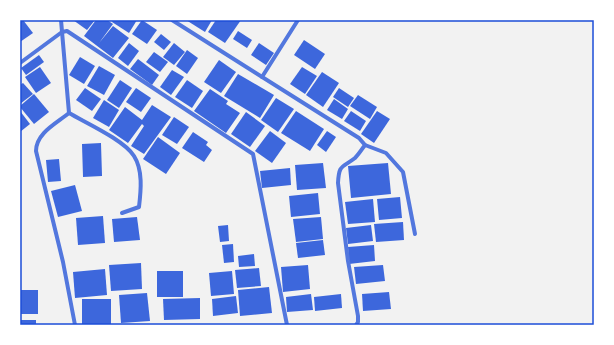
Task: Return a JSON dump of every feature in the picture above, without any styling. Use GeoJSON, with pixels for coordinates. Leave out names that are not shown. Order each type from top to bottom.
{"type":"FeatureCollection","features":[{"type":"Feature","properties":{"kind":"street"},"geometry":{"type":"LineString","coordinates":[[60,20],[69,113]]}},
{"type":"Feature","properties":{"kind":"street"},"geometry":{"type":"LineString","coordinates":[[172,20],[359,138],[365,145],[386,153],[403,172],[415,234]]}},
{"type":"Feature","properties":{"kind":"street"},"geometry":{"type":"LineString","coordinates":[[262,77],[298,20]]}},
{"type":"Feature","properties":{"kind":"street"},"geometry":{"type":"LineString","coordinates":[[20,63],[62,32],[67,31],[253,154],[287,325]]}},
{"type":"Feature","properties":{"kind":"street"},"geometry":{"type":"LineString","coordinates":[[69,113],[120,142],[133,155],[139,168],[139,207],[122,213]]}},
{"type":"Feature","properties":{"kind":"street"},"geometry":{"type":"LineString","coordinates":[[69,113],[38,140],[36,151],[63,262],[75,325]]}},
{"type":"Feature","properties":{"kind":"street"},"geometry":{"type":"LineString","coordinates":[[356,325],[358,322],[358,316],[348,261],[338,174],[340,168],[345,163],[355,158],[365,145]]}},
{"type":"Feature","properties":{"kind":"building"},"geometry":{"type":"Polygon","coordinates":[[[20,20],[23,20],[33,33],[20,42],[20,20]]]}},
{"type":"Feature","properties":{"kind":"building"},"geometry":{"type":"Polygon","coordinates":[[[73,20],[95,20],[87,30],[73,20]]]}},
{"type":"Feature","properties":{"kind":"building"},"geometry":{"type":"Polygon","coordinates":[[[96,20],[107,20],[113,24],[99,43],[113,26],[129,38],[113,58],[84,36],[96,20]]]}},
{"type":"Feature","properties":{"kind":"building"},"geometry":{"type":"Polygon","coordinates":[[[113,20],[137,20],[129,33],[112,22],[113,20]]]}},
{"type":"Feature","properties":{"kind":"building"},"geometry":{"type":"Polygon","coordinates":[[[142,20],[157,30],[147,44],[132,34],[142,20]]]}},
{"type":"Feature","properties":{"kind":"building"},"geometry":{"type":"Polygon","coordinates":[[[186,20],[212,20],[205,32],[186,20]]]}},
{"type":"Feature","properties":{"kind":"building"},"geometry":{"type":"Polygon","coordinates":[[[216,20],[241,20],[225,43],[208,32],[216,20]]]}},
{"type":"Feature","properties":{"kind":"building"},"geometry":{"type":"Polygon","coordinates":[[[238,31],[252,40],[247,48],[233,39],[238,31]]]}},
{"type":"Feature","properties":{"kind":"building"},"geometry":{"type":"Polygon","coordinates":[[[161,34],[171,42],[164,50],[154,42],[161,34]]]}},
{"type":"Feature","properties":{"kind":"building"},"geometry":{"type":"Polygon","coordinates":[[[304,40],[325,54],[315,69],[294,55],[304,40]]]}},
{"type":"Feature","properties":{"kind":"building"},"geometry":{"type":"Polygon","coordinates":[[[129,43],[139,51],[128,66],[118,58],[129,43]]]}},
{"type":"Feature","properties":{"kind":"building"},"geometry":{"type":"Polygon","coordinates":[[[174,43],[185,52],[174,65],[163,57],[174,43]]]}},
{"type":"Feature","properties":{"kind":"building"},"geometry":{"type":"Polygon","coordinates":[[[259,43],[274,53],[266,65],[251,55],[259,43]]]}},
{"type":"Feature","properties":{"kind":"building"},"geometry":{"type":"Polygon","coordinates":[[[187,50],[198,58],[187,74],[176,66],[187,50]]]}},
{"type":"Feature","properties":{"kind":"building"},"geometry":{"type":"Polygon","coordinates":[[[154,52],[168,62],[160,72],[146,62],[154,52]]]}},
{"type":"Feature","properties":{"kind":"building"},"geometry":{"type":"Polygon","coordinates":[[[39,55],[44,62],[26,75],[21,68],[39,55]]]}},
{"type":"Feature","properties":{"kind":"building"},"geometry":{"type":"Polygon","coordinates":[[[80,57],[95,66],[84,84],[69,75],[80,57]]]}},
{"type":"Feature","properties":{"kind":"building"},"geometry":{"type":"Polygon","coordinates":[[[138,59],[159,75],[152,85],[130,69],[138,59]]]}},
{"type":"Feature","properties":{"kind":"building"},"geometry":{"type":"Polygon","coordinates":[[[219,60],[236,72],[221,93],[204,82],[219,60]]]}},
{"type":"Feature","properties":{"kind":"building"},"geometry":{"type":"Polygon","coordinates":[[[99,66],[115,75],[104,95],[87,86],[99,66]]]}},
{"type":"Feature","properties":{"kind":"building"},"geometry":{"type":"Polygon","coordinates":[[[40,67],[51,83],[36,93],[25,77],[40,67]]]}},
{"type":"Feature","properties":{"kind":"building"},"geometry":{"type":"Polygon","coordinates":[[[302,67],[317,76],[305,94],[290,84],[302,67]]]}},
{"type":"Feature","properties":{"kind":"building"},"geometry":{"type":"Polygon","coordinates":[[[172,70],[184,77],[171,95],[160,87],[172,70]]]}},
{"type":"Feature","properties":{"kind":"building"},"geometry":{"type":"Polygon","coordinates":[[[322,72],[339,83],[323,107],[306,95],[322,72]]]}},
{"type":"Feature","properties":{"kind":"building"},"geometry":{"type":"Polygon","coordinates":[[[238,74],[274,95],[260,118],[224,96],[238,74]]]}},
{"type":"Feature","properties":{"kind":"building"},"geometry":{"type":"Polygon","coordinates":[[[120,80],[132,88],[119,108],[107,100],[120,80]]]}},
{"type":"Feature","properties":{"kind":"building"},"geometry":{"type":"Polygon","coordinates":[[[187,80],[203,91],[192,108],[175,97],[187,80]]]}},
{"type":"Feature","properties":{"kind":"building"},"geometry":{"type":"Polygon","coordinates":[[[23,83],[33,94],[20,104],[20,85],[23,83]]]}},
{"type":"Feature","properties":{"kind":"building"},"geometry":{"type":"Polygon","coordinates":[[[85,88],[101,99],[92,111],[76,100],[85,88]]]}},
{"type":"Feature","properties":{"kind":"building"},"geometry":{"type":"Polygon","coordinates":[[[136,88],[151,98],[141,112],[126,102],[136,88]]]}},
{"type":"Feature","properties":{"kind":"building"},"geometry":{"type":"Polygon","coordinates":[[[339,88],[354,98],[348,107],[333,97],[339,88]]]}},
{"type":"Feature","properties":{"kind":"building"},"geometry":{"type":"Polygon","coordinates":[[[210,89],[228,101],[226,104],[240,113],[226,133],[194,111],[210,89]]]}},
{"type":"Feature","properties":{"kind":"building"},"geometry":{"type":"Polygon","coordinates":[[[34,94],[49,112],[34,124],[20,106],[34,94]]]}},
{"type":"Feature","properties":{"kind":"building"},"geometry":{"type":"Polygon","coordinates":[[[358,95],[377,107],[370,119],[350,106],[358,95]]]}},
{"type":"Feature","properties":{"kind":"building"},"geometry":{"type":"Polygon","coordinates":[[[276,98],[294,109],[278,132],[261,120],[276,98]]]}},
{"type":"Feature","properties":{"kind":"building"},"geometry":{"type":"Polygon","coordinates":[[[334,99],[348,109],[342,119],[327,110],[334,99]]]}},
{"type":"Feature","properties":{"kind":"building"},"geometry":{"type":"Polygon","coordinates":[[[104,100],[119,110],[109,127],[93,118],[104,100]]]}},
{"type":"Feature","properties":{"kind":"building"},"geometry":{"type":"Polygon","coordinates":[[[152,105],[171,117],[144,154],[131,146],[144,126],[142,124],[128,143],[109,130],[125,107],[142,120],[152,105]]]}},
{"type":"Feature","properties":{"kind":"building"},"geometry":{"type":"Polygon","coordinates":[[[20,111],[30,124],[20,132],[20,111]]]}},
{"type":"Feature","properties":{"kind":"building"},"geometry":{"type":"Polygon","coordinates":[[[296,111],[324,129],[310,151],[281,133],[296,111]]]}},
{"type":"Feature","properties":{"kind":"building"},"geometry":{"type":"Polygon","coordinates":[[[351,111],[366,121],[360,131],[344,121],[351,111]]]}},
{"type":"Feature","properties":{"kind":"building"},"geometry":{"type":"Polygon","coordinates":[[[377,111],[390,119],[374,143],[361,134],[377,111]]]}},
{"type":"Feature","properties":{"kind":"building"},"geometry":{"type":"Polygon","coordinates":[[[246,112],[265,126],[250,147],[231,134],[246,112]]]}},
{"type":"Feature","properties":{"kind":"building"},"geometry":{"type":"Polygon","coordinates":[[[174,117],[189,127],[177,144],[162,135],[174,117]]]}},
{"type":"Feature","properties":{"kind":"building"},"geometry":{"type":"Polygon","coordinates":[[[270,131],[286,143],[272,163],[255,151],[270,131]]]}},
{"type":"Feature","properties":{"kind":"building"},"geometry":{"type":"Polygon","coordinates":[[[327,131],[336,137],[326,152],[317,145],[327,131]]]}},
{"type":"Feature","properties":{"kind":"building"},"geometry":{"type":"Polygon","coordinates":[[[193,132],[208,142],[206,145],[212,150],[204,162],[182,148],[193,132]]]}},
{"type":"Feature","properties":{"kind":"building"},"geometry":{"type":"Polygon","coordinates":[[[158,137],[180,153],[166,174],[143,159],[158,137]]]}},
{"type":"Feature","properties":{"kind":"building"},"geometry":{"type":"Polygon","coordinates":[[[101,143],[102,176],[83,177],[82,144],[101,143]]]}},
{"type":"Feature","properties":{"kind":"building"},"geometry":{"type":"Polygon","coordinates":[[[59,159],[61,181],[48,182],[46,160],[59,159]]]}},
{"type":"Feature","properties":{"kind":"building"},"geometry":{"type":"Polygon","coordinates":[[[323,163],[326,188],[297,190],[295,165],[323,163]]]}},
{"type":"Feature","properties":{"kind":"building"},"geometry":{"type":"Polygon","coordinates":[[[388,163],[391,194],[351,198],[348,166],[388,163]]]}},
{"type":"Feature","properties":{"kind":"building"},"geometry":{"type":"Polygon","coordinates":[[[290,168],[291,185],[262,188],[260,171],[290,168]]]}},
{"type":"Feature","properties":{"kind":"building"},"geometry":{"type":"Polygon","coordinates":[[[75,185],[82,211],[58,217],[51,191],[75,185]]]}},
{"type":"Feature","properties":{"kind":"building"},"geometry":{"type":"Polygon","coordinates":[[[318,193],[320,214],[291,217],[289,196],[318,193]]]}},
{"type":"Feature","properties":{"kind":"building"},"geometry":{"type":"Polygon","coordinates":[[[400,197],[402,218],[379,220],[377,199],[400,197]]]}},
{"type":"Feature","properties":{"kind":"building"},"geometry":{"type":"Polygon","coordinates":[[[373,199],[375,222],[348,224],[345,202],[373,199]]]}},
{"type":"Feature","properties":{"kind":"building"},"geometry":{"type":"Polygon","coordinates":[[[103,216],[105,243],[78,245],[76,218],[103,216]]]}},
{"type":"Feature","properties":{"kind":"building"},"geometry":{"type":"Polygon","coordinates":[[[137,217],[140,240],[114,242],[112,219],[137,217]]]}},
{"type":"Feature","properties":{"kind":"building"},"geometry":{"type":"Polygon","coordinates":[[[321,217],[323,239],[296,242],[293,219],[321,217]]]}},
{"type":"Feature","properties":{"kind":"building"},"geometry":{"type":"Polygon","coordinates":[[[403,222],[404,240],[376,242],[374,224],[403,222]]]}},
{"type":"Feature","properties":{"kind":"building"},"geometry":{"type":"Polygon","coordinates":[[[228,225],[229,241],[220,242],[218,226],[228,225]]]}},
{"type":"Feature","properties":{"kind":"building"},"geometry":{"type":"Polygon","coordinates":[[[371,225],[373,241],[348,244],[346,228],[371,225]]]}},
{"type":"Feature","properties":{"kind":"building"},"geometry":{"type":"Polygon","coordinates":[[[323,240],[325,255],[298,258],[296,243],[323,240]]]}},
{"type":"Feature","properties":{"kind":"building"},"geometry":{"type":"Polygon","coordinates":[[[233,244],[234,262],[224,263],[222,245],[233,244]]]}},
{"type":"Feature","properties":{"kind":"building"},"geometry":{"type":"Polygon","coordinates":[[[374,245],[375,261],[349,264],[348,247],[374,245]]]}},
{"type":"Feature","properties":{"kind":"building"},"geometry":{"type":"Polygon","coordinates":[[[254,254],[255,266],[239,267],[238,256],[254,254]]]}},
{"type":"Feature","properties":{"kind":"building"},"geometry":{"type":"Polygon","coordinates":[[[141,263],[142,289],[111,291],[109,265],[141,263]]]}},
{"type":"Feature","properties":{"kind":"building"},"geometry":{"type":"Polygon","coordinates":[[[308,265],[310,289],[283,292],[281,267],[308,265]]]}},
{"type":"Feature","properties":{"kind":"building"},"geometry":{"type":"Polygon","coordinates":[[[383,265],[385,281],[356,284],[354,267],[383,265]]]}},
{"type":"Feature","properties":{"kind":"building"},"geometry":{"type":"Polygon","coordinates":[[[259,268],[261,286],[237,288],[235,270],[259,268]]]}},
{"type":"Feature","properties":{"kind":"building"},"geometry":{"type":"Polygon","coordinates":[[[105,269],[107,295],[75,298],[73,272],[105,269]]]}},
{"type":"Feature","properties":{"kind":"building"},"geometry":{"type":"Polygon","coordinates":[[[157,271],[183,271],[183,297],[157,297],[157,271]]]}},
{"type":"Feature","properties":{"kind":"building"},"geometry":{"type":"Polygon","coordinates":[[[232,271],[234,294],[211,296],[209,273],[232,271]]]}},
{"type":"Feature","properties":{"kind":"building"},"geometry":{"type":"Polygon","coordinates":[[[269,287],[272,313],[240,316],[238,290],[269,287]]]}},
{"type":"Feature","properties":{"kind":"building"},"geometry":{"type":"Polygon","coordinates":[[[20,290],[38,290],[38,314],[20,314],[20,290]]]}},
{"type":"Feature","properties":{"kind":"building"},"geometry":{"type":"Polygon","coordinates":[[[389,292],[391,309],[363,311],[362,294],[389,292]]]}},
{"type":"Feature","properties":{"kind":"building"},"geometry":{"type":"Polygon","coordinates":[[[147,293],[150,321],[121,323],[119,295],[147,293]]]}},
{"type":"Feature","properties":{"kind":"building"},"geometry":{"type":"Polygon","coordinates":[[[311,294],[313,310],[287,312],[286,297],[311,294]]]}},
{"type":"Feature","properties":{"kind":"building"},"geometry":{"type":"Polygon","coordinates":[[[341,294],[342,308],[315,311],[314,297],[341,294]]]}},
{"type":"Feature","properties":{"kind":"building"},"geometry":{"type":"Polygon","coordinates":[[[236,296],[238,313],[213,316],[212,299],[236,296]]]}},
{"type":"Feature","properties":{"kind":"building"},"geometry":{"type":"Polygon","coordinates":[[[200,298],[200,319],[164,320],[163,299],[200,298]]]}},
{"type":"Feature","properties":{"kind":"building"},"geometry":{"type":"Polygon","coordinates":[[[82,299],[111,299],[111,325],[82,325],[82,299]]]}},
{"type":"Feature","properties":{"kind":"building"},"geometry":{"type":"Polygon","coordinates":[[[20,320],[36,320],[36,325],[20,325],[20,320]]]}}]}
